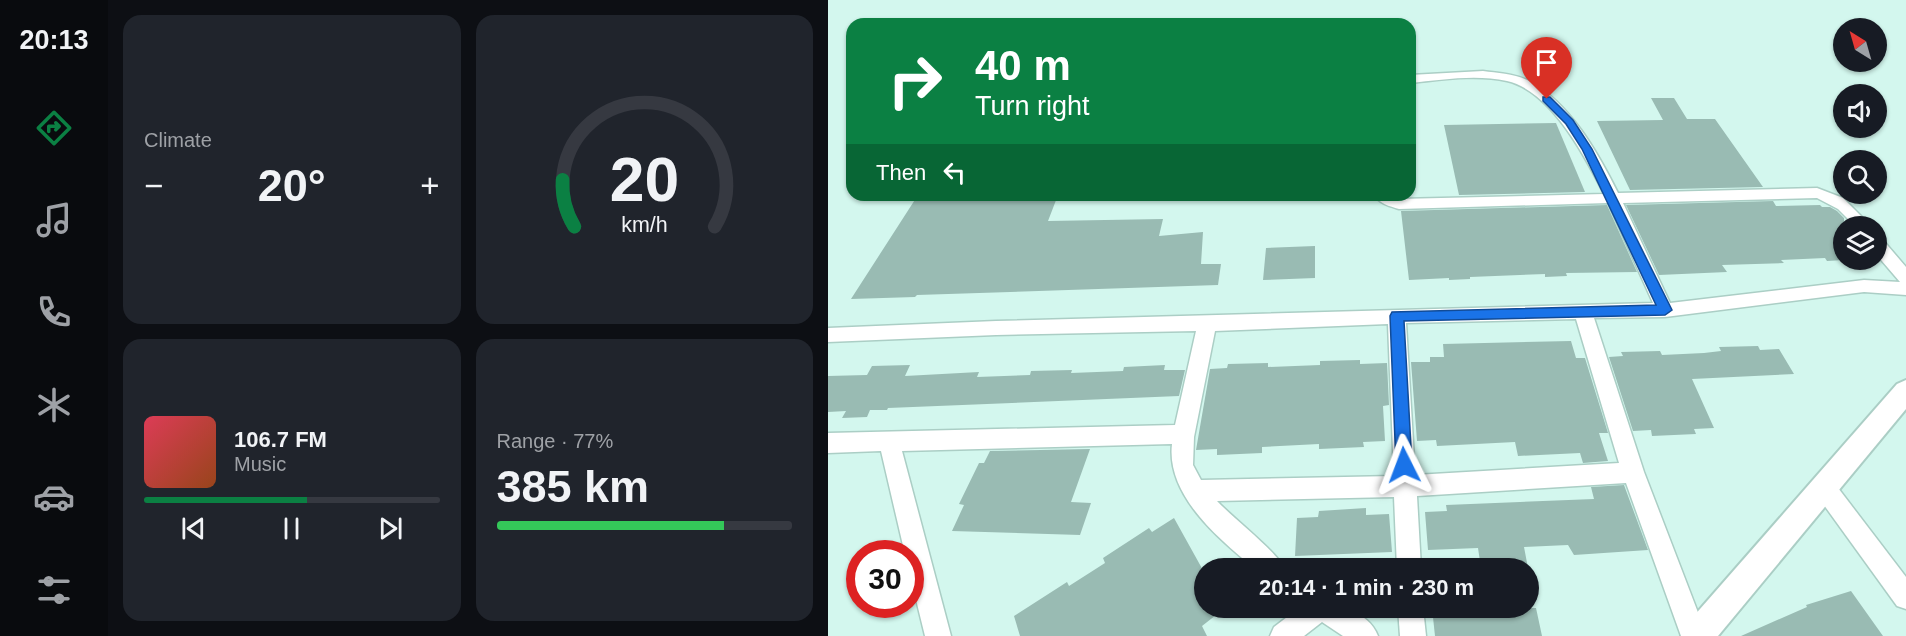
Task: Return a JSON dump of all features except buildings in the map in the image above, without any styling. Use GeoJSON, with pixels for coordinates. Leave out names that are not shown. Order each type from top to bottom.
{"type":"FeatureCollection","features":[{"type":"Feature","properties":{"kind":"street"},"geometry":{"type":"LineString","coordinates":[[1416,79],[1494,76],[1523,83],[1547,99],[1569,123],[1587,149],[1665,310]]}},
{"type":"Feature","properties":{"kind":"street"},"geometry":{"type":"LineString","coordinates":[[1389,201],[1399,204],[1816,193],[1835,198],[1855,216]]}},
{"type":"Feature","properties":{"kind":"street"},"geometry":{"type":"LineString","coordinates":[[1887,256],[1906,278]]}},
{"type":"Feature","properties":{"kind":"street"},"geometry":{"type":"LineString","coordinates":[[828,335],[1397,316],[1665,310],[1864,286],[1906,289]]}},
{"type":"Feature","properties":{"kind":"street"},"geometry":{"type":"LineString","coordinates":[[1583,311],[1632,472],[1695,636],[1906,391]]}},
{"type":"Feature","properties":{"kind":"street"},"geometry":{"type":"LineString","coordinates":[[1397,316],[1409,558]]}},
{"type":"Feature","properties":{"kind":"street"},"geometry":{"type":"LineString","coordinates":[[1207,324],[1184,434],[1182,464],[1194,491],[1259,558]]}},
{"type":"Feature","properties":{"kind":"street"},"geometry":{"type":"LineString","coordinates":[[828,443],[1184,434]]}},
{"type":"Feature","properties":{"kind":"street"},"geometry":{"type":"LineString","coordinates":[[889,442],[938,636]]}},
{"type":"Feature","properties":{"kind":"street"},"geometry":{"type":"LineString","coordinates":[[1194,491],[1405,486],[1632,472]]}},
{"type":"Feature","properties":{"kind":"street"},"geometry":{"type":"LineString","coordinates":[[1824,487],[1906,597]]}},
{"type":"Feature","properties":{"kind":"street"},"geometry":{"type":"LineString","coordinates":[[1282,636],[1306,618]]}},
{"type":"Feature","properties":{"kind":"street"},"geometry":{"type":"LineString","coordinates":[[1339,618],[1365,636]]}},
{"type":"Feature","properties":{"kind":"street"},"geometry":{"type":"LineString","coordinates":[[1412,618],[1413,636]]}},
{"type":"Feature","properties":{"kind":"route"},"geometry":{"type":"LineString","coordinates":[[1404,465],[1397,316],[1665,310],[1587,149],[1569,123],[1547,99]]}}]}
